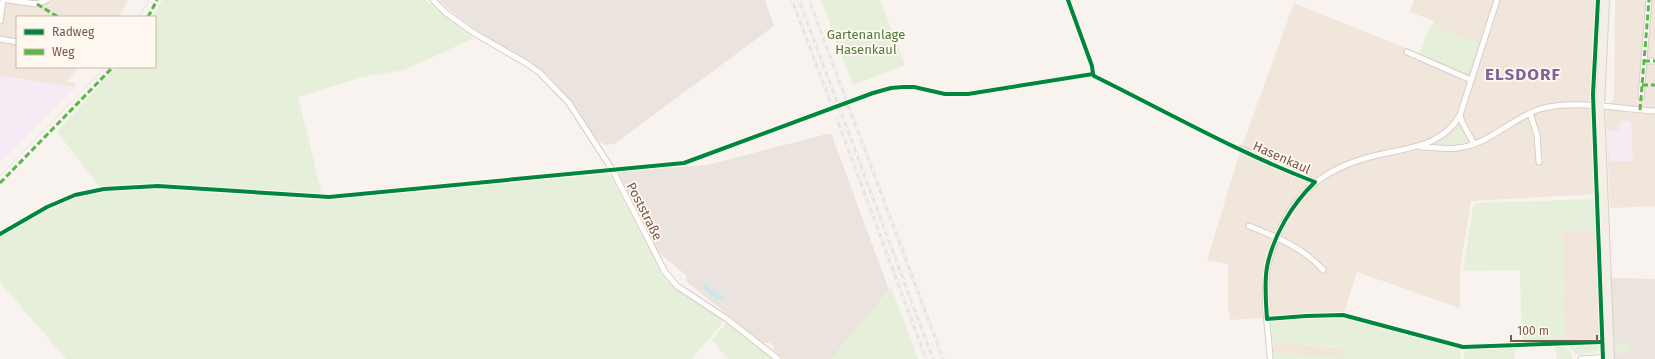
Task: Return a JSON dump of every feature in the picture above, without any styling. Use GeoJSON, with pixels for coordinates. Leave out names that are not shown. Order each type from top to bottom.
{"type":"FeatureCollection","features":[{"type":"Feature","properties":{"kind":"main road"},"geometry":{"type":"LineString","coordinates":[[1605,0],[1600,107],[1609,358]]}},
{"type":"Feature","properties":{"kind":"street"},"geometry":{"type":"LineString","coordinates":[[0,21],[3,0]]}},
{"type":"Feature","properties":{"kind":"street"},"geometry":{"type":"LineString","coordinates":[[7,0],[37,4],[47,0]]}},
{"type":"Feature","properties":{"kind":"street","name":"Poststraße"},"geometry":{"type":"LineString","coordinates":[[432,0],[446,13],[474,33],[526,63],[554,86],[569,103],[613,171],[665,272],[672,281],[677,286],[726,319],[778,359]]}},
{"type":"Feature","properties":{"kind":"street"},"geometry":{"type":"LineString","coordinates":[[1270,357],[1266,298],[1266,272],[1271,252],[1284,221],[1315,182],[1353,161],[1431,142],[1454,125],[1460,116],[1497,0]]}},
{"type":"Feature","properties":{"kind":"street"},"geometry":{"type":"LineString","coordinates":[[1641,97],[1649,0]]}},
{"type":"Feature","properties":{"kind":"street"},"geometry":{"type":"LineString","coordinates":[[0,39],[16,42]]}},
{"type":"Feature","properties":{"kind":"street"},"geometry":{"type":"LineString","coordinates":[[1407,52],[1471,80]]}},
{"type":"Feature","properties":{"kind":"street"},"geometry":{"type":"LineString","coordinates":[[1644,61],[1655,61]]}},
{"type":"Feature","properties":{"kind":"street"},"geometry":{"type":"LineString","coordinates":[[1418,146],[1456,149],[1474,144],[1540,109],[1561,106],[1655,111]]}},
{"type":"Feature","properties":{"kind":"street"},"geometry":{"type":"LineString","coordinates":[[1530,113],[1537,135],[1539,162]]}},
{"type":"Feature","properties":{"kind":"street"},"geometry":{"type":"LineString","coordinates":[[1460,116],[1474,144]]}},
{"type":"Feature","properties":{"kind":"street","name":"Hasenkaul"},"geometry":{"type":"LineString","coordinates":[[1241,149],[1315,182]]}},
{"type":"Feature","properties":{"kind":"street"},"geometry":{"type":"LineString","coordinates":[[1249,226],[1278,237],[1316,262],[1323,270]]}},
{"type":"Feature","properties":{"kind":"street"},"geometry":{"type":"LineString","coordinates":[[1581,359],[1609,358]]}},
{"type":"Feature","properties":{"kind":"shaded area"},"geometry":{"type":"Polygon","coordinates":[[[0,0],[128,0],[120,16],[16,16],[16,68],[78,68],[67,81],[75,83],[75,87],[0,76],[0,0]]]}},
{"type":"Feature","properties":{"kind":"shaded area"},"geometry":{"type":"Polygon","coordinates":[[[439,0],[765,0],[774,26],[614,144],[605,145],[597,140],[575,106],[549,76],[520,56],[478,31],[452,12],[439,0]]]}},
{"type":"Feature","properties":{"kind":"shaded area"},"geometry":{"type":"Polygon","coordinates":[[[1414,0],[1597,0],[1591,101],[1593,112],[1596,194],[1471,201],[1460,270],[1460,308],[1357,272],[1344,313],[1230,320],[1228,308],[1228,264],[1207,260],[1240,152],[1294,3],[1421,54],[1434,21],[1410,12],[1414,0]]]}},
{"type":"Feature","properties":{"kind":"shaded area"},"geometry":{"type":"Polygon","coordinates":[[[1615,0],[1655,0],[1655,206],[1610,208],[1606,112],[1614,99],[1615,0]]]}},
{"type":"Feature","properties":{"kind":"shaded area"},"geometry":{"type":"Polygon","coordinates":[[[0,76],[75,87],[0,163],[0,76]]]}},
{"type":"Feature","properties":{"kind":"shaded area"},"geometry":{"type":"Polygon","coordinates":[[[1620,121],[1631,121],[1633,161],[1609,161],[1607,130],[1619,130],[1620,121]]]}},
{"type":"Feature","properties":{"kind":"shaded area"},"geometry":{"type":"Polygon","coordinates":[[[831,133],[889,290],[831,359],[783,359],[774,351],[774,346],[770,343],[763,343],[687,282],[686,275],[659,253],[618,172],[707,165],[831,133]],[[702,284],[714,297],[720,301],[725,298],[711,290],[708,285],[702,284]]]}},
{"type":"Feature","properties":{"kind":"shaded area"},"geometry":{"type":"Polygon","coordinates":[[[1562,229],[1598,231],[1601,340],[1565,342],[1562,229]]]}},
{"type":"Feature","properties":{"kind":"shaded area"},"geometry":{"type":"Polygon","coordinates":[[[1611,278],[1655,279],[1655,359],[1614,359],[1611,278]]]}},
{"type":"Feature","properties":{"kind":"shaded area"},"geometry":{"type":"Polygon","coordinates":[[[1273,342],[1342,348],[1342,359],[1273,353],[1273,342]]]}},
{"type":"Feature","properties":{"kind":"green space"},"geometry":{"type":"Polygon","coordinates":[[[162,0],[425,0],[474,38],[404,70],[362,77],[298,97],[322,195],[154,184],[100,187],[57,132],[115,68],[156,68],[156,16],[153,16],[162,0]]]}},
{"type":"Feature","properties":{"kind":"green space","name":"Gartenanlage Hasenkaul"},"geometry":{"type":"Polygon","coordinates":[[[821,0],[880,0],[905,65],[853,85],[821,0]]]}},
{"type":"Feature","properties":{"kind":"green space"},"geometry":{"type":"Polygon","coordinates":[[[1431,25],[1479,44],[1468,73],[1419,54],[1431,25]]]}},
{"type":"Feature","properties":{"kind":"green space"},"geometry":{"type":"Polygon","coordinates":[[[1456,126],[1460,127],[1468,140],[1468,143],[1451,147],[1442,145],[1441,139],[1445,137],[1446,141],[1457,130],[1456,126]]]}},
{"type":"Feature","properties":{"kind":"green space"},"geometry":{"type":"Polygon","coordinates":[[[606,174],[611,176],[662,274],[671,284],[721,318],[722,323],[692,359],[66,359],[0,282],[0,236],[46,209],[68,199],[94,192],[129,188],[166,188],[326,200],[606,174]]]}},
{"type":"Feature","properties":{"kind":"green space"},"geometry":{"type":"Polygon","coordinates":[[[1597,199],[1598,231],[1562,229],[1565,342],[1522,343],[1520,270],[1463,271],[1473,207],[1477,203],[1597,199]]]}},
{"type":"Feature","properties":{"kind":"green space"},"geometry":{"type":"Polygon","coordinates":[[[891,287],[918,359],[831,359],[891,287]]]}},
{"type":"Feature","properties":{"kind":"green space"},"geometry":{"type":"Polygon","coordinates":[[[1335,316],[1457,348],[1460,352],[1461,359],[1274,359],[1273,353],[1342,358],[1341,347],[1273,342],[1271,321],[1335,316]]]}},
{"type":"Feature","properties":{"kind":"green space"},"geometry":{"type":"Polygon","coordinates":[[[727,322],[773,359],[728,359],[712,340],[727,322]]]}},
{"type":"Feature","properties":{"kind":"green space"},"geometry":{"type":"Polygon","coordinates":[[[1601,343],[1600,349],[1593,353],[1578,355],[1575,354],[1568,344],[1601,343]]]}},
{"type":"Feature","properties":{"kind":"green space"},"geometry":{"type":"Polygon","coordinates":[[[1615,343],[1632,345],[1628,352],[1622,354],[1616,351],[1615,343]]]}},
{"type":"Feature","properties":{"kind":"green space"},"geometry":{"type":"Polygon","coordinates":[[[1555,346],[1569,350],[1572,359],[1557,359],[1555,346]]]}},
{"type":"Feature","properties":{"kind":"green space"},"geometry":{"type":"Polygon","coordinates":[[[1519,347],[1515,353],[1514,359],[1464,359],[1464,352],[1467,349],[1519,347]]]}},
{"type":"Feature","properties":{"kind":"water"},"geometry":{"type":"Polygon","coordinates":[[[703,283],[707,283],[711,290],[716,291],[724,297],[724,301],[718,300],[709,294],[702,286],[703,283]]]}},
{"type":"Feature","properties":{"kind":"tram line"},"geometry":{"type":"LineString","coordinates":[[140,16],[149,0]]}},
{"type":"Feature","properties":{"kind":"tram line"},"geometry":{"type":"LineString","coordinates":[[0,176],[104,68]]}},
{"type":"Feature","properties":{"kind":"railway"},"geometry":{"type":"LineString","coordinates":[[792,0],[832,106]]}},
{"type":"Feature","properties":{"kind":"railway"},"geometry":{"type":"LineString","coordinates":[[799,0],[933,359]]}},
{"type":"Feature","properties":{"kind":"railway"},"geometry":{"type":"LineString","coordinates":[[809,0],[943,359]]}},
{"type":"Feature","properties":{"kind":"railway"},"geometry":{"type":"LineString","coordinates":[[837,119],[926,359]]}},
{"type":"Feature","properties":{"kind":"marked path"},"geometry":{"type":"LineString","coordinates":[[149,16],[157,0]]}},
{"type":"Feature","properties":{"kind":"marked path"},"geometry":{"type":"LineString","coordinates":[[1640,110],[1649,0]]}},
{"type":"Feature","properties":{"kind":"marked path"},"geometry":{"type":"LineString","coordinates":[[37,4],[56,16]]}},
{"type":"Feature","properties":{"kind":"marked path"},"geometry":{"type":"LineString","coordinates":[[1644,61],[1655,61]]}},
{"type":"Feature","properties":{"kind":"marked path"},"geometry":{"type":"LineString","coordinates":[[0,183],[112,68]]}},
{"type":"Feature","properties":{"kind":"marked path"},"geometry":{"type":"LineString","coordinates":[[1642,85],[1655,85]]}},
{"type":"Feature","properties":{"kind":"cycle path"},"geometry":{"type":"LineString","coordinates":[[1068,0],[1092,66],[1093,74]]}},
{"type":"Feature","properties":{"kind":"cycle path"},"geometry":{"type":"LineString","coordinates":[[1598,0],[1593,94],[1603,359]]}},
{"type":"Feature","properties":{"kind":"cycle path"},"geometry":{"type":"LineString","coordinates":[[1093,74],[1094,76],[1203,132],[1287,171],[1315,182],[1291,210],[1279,232],[1270,255],[1266,273],[1267,319],[1343,315],[1463,347],[1602,342]]}},
{"type":"Feature","properties":{"kind":"cycle path"},"geometry":{"type":"LineString","coordinates":[[0,234],[47,207],[75,195],[104,189],[158,186],[329,197],[684,163],[873,93],[891,88],[914,87],[945,94],[968,94],[1093,74]]}},
{"type":"Feature","properties":{"kind":"district","name":"ELSDORF"},"geometry":{"type":"Point","coordinates":[1523,74]}}]}
